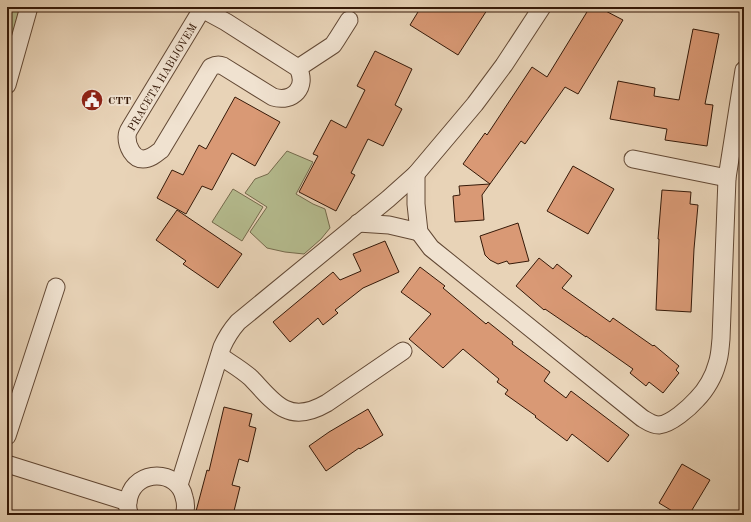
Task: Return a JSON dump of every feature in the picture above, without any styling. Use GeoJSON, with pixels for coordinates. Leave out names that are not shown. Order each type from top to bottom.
{"type":"FeatureCollection","features":[{"type":"Feature","properties":{"kind":"street"},"geometry":{"type":"LineString","coordinates":[[7,85],[29,7]]}},
{"type":"Feature","properties":{"kind":"street"},"geometry":{"type":"LineString","coordinates":[[203,8],[298,68],[333,45],[349,20]]}},
{"type":"Feature","properties":{"kind":"street","name":"PRACETA HABIJOVEM"},"geometry":{"type":"LineString","coordinates":[[203,8],[130,128],[127,135],[128,145],[134,155],[138,158],[143,159],[153,156],[161,150],[211,67],[217,64],[223,66],[273,96],[284,98],[292,96],[300,87],[301,79],[298,68]]}},
{"type":"Feature","properties":{"kind":"street"},"geometry":{"type":"LineString","coordinates":[[179,485],[225,340],[234,327],[238,322],[416,174],[475,104],[504,64],[537,9]]}},
{"type":"Feature","properties":{"kind":"street"},"geometry":{"type":"LineString","coordinates":[[416,174],[416,204],[419,232],[431,248],[642,418],[653,424],[663,424],[669,422],[697,400],[709,381],[717,365],[720,354],[727,178],[744,70]]}},
{"type":"Feature","properties":{"kind":"street"},"geometry":{"type":"LineString","coordinates":[[633,160],[727,178]]}},
{"type":"Feature","properties":{"kind":"street"},"geometry":{"type":"LineString","coordinates":[[358,223],[389,225],[419,232]]}},
{"type":"Feature","properties":{"kind":"street"},"geometry":{"type":"LineString","coordinates":[[7,436],[56,288]]}},
{"type":"Feature","properties":{"kind":"street"},"geometry":{"type":"LineString","coordinates":[[220,356],[250,377],[278,405],[284,409],[299,412],[317,408],[327,403],[403,351]]}},
{"type":"Feature","properties":{"kind":"street"},"geometry":{"type":"LineString","coordinates":[[7,464],[129,509],[130,493],[135,485],[143,479],[152,476],[162,476],[171,479],[179,485],[184,493],[186,502],[184,515]]}},
{"type":"Feature","properties":{"kind":"green space"},"geometry":{"type":"Polygon","coordinates":[[[7,7],[20,7],[7,55],[7,7]]]}},
{"type":"Feature","properties":{"kind":"green space"},"geometry":{"type":"Polygon","coordinates":[[[287,151],[313,162],[296,194],[325,209],[330,228],[321,239],[304,254],[267,248],[250,232],[267,207],[245,193],[255,179],[268,174],[287,151]]]}},
{"type":"Feature","properties":{"kind":"green space"},"geometry":{"type":"Polygon","coordinates":[[[233,189],[263,207],[242,241],[212,222],[233,189]]]}},
{"type":"Feature","properties":{"kind":"building"},"geometry":{"type":"Polygon","coordinates":[[[421,7],[489,7],[458,55],[410,25],[421,7]]]}},
{"type":"Feature","properties":{"kind":"building"},"geometry":{"type":"Polygon","coordinates":[[[590,7],[598,7],[623,20],[578,94],[565,87],[525,144],[521,141],[490,184],[463,164],[485,133],[487,135],[532,67],[547,77],[590,7]]]}},
{"type":"Feature","properties":{"kind":"building"},"geometry":{"type":"Polygon","coordinates":[[[693,29],[719,34],[705,104],[713,105],[707,146],[665,140],[667,129],[610,119],[618,81],[655,88],[654,96],[679,100],[693,29]]]}},
{"type":"Feature","properties":{"kind":"building"},"geometry":{"type":"Polygon","coordinates":[[[375,51],[412,69],[395,105],[402,109],[383,146],[368,139],[351,173],[355,175],[336,211],[299,192],[318,156],[313,154],[331,120],[346,128],[365,90],[357,86],[375,51]]]}},
{"type":"Feature","properties":{"kind":"building"},"geometry":{"type":"Polygon","coordinates":[[[235,97],[280,122],[255,166],[232,153],[212,190],[202,186],[186,214],[157,198],[172,170],[183,175],[199,145],[206,149],[235,97]]]}},
{"type":"Feature","properties":{"kind":"building"},"geometry":{"type":"Polygon","coordinates":[[[573,166],[614,189],[588,234],[547,211],[573,166]]]}},
{"type":"Feature","properties":{"kind":"building"},"geometry":{"type":"Polygon","coordinates":[[[490,184],[482,195],[484,220],[455,222],[453,196],[460,195],[459,186],[490,184]]]}},
{"type":"Feature","properties":{"kind":"building"},"geometry":{"type":"Polygon","coordinates":[[[662,190],[691,192],[690,204],[698,205],[691,312],[656,310],[658,239],[662,190]]]}},
{"type":"Feature","properties":{"kind":"building"},"geometry":{"type":"Polygon","coordinates":[[[177,210],[242,254],[218,288],[183,264],[186,261],[156,240],[177,210]]]}},
{"type":"Feature","properties":{"kind":"building"},"geometry":{"type":"Polygon","coordinates":[[[518,223],[529,261],[509,264],[507,261],[498,264],[490,260],[485,255],[480,236],[518,223]]]}},
{"type":"Feature","properties":{"kind":"building"},"geometry":{"type":"Polygon","coordinates":[[[385,241],[399,272],[363,288],[335,310],[338,313],[323,325],[318,318],[290,342],[273,322],[333,272],[340,280],[361,271],[353,254],[385,241]]]}},
{"type":"Feature","properties":{"kind":"building"},"geometry":{"type":"Polygon","coordinates":[[[539,258],[553,269],[557,264],[572,276],[562,288],[610,322],[613,318],[653,346],[654,345],[679,366],[676,370],[679,373],[663,393],[649,382],[646,386],[630,373],[633,369],[586,336],[545,309],[544,310],[516,286],[539,258]]]}},
{"type":"Feature","properties":{"kind":"building"},"geometry":{"type":"Polygon","coordinates":[[[420,267],[445,286],[443,288],[486,324],[488,322],[513,342],[512,344],[550,372],[544,381],[566,398],[571,391],[629,435],[608,462],[572,434],[567,441],[505,394],[508,390],[497,382],[499,379],[463,349],[443,368],[409,339],[431,314],[401,292],[420,267]]]}},
{"type":"Feature","properties":{"kind":"building"},"geometry":{"type":"Polygon","coordinates":[[[224,407],[252,414],[249,426],[256,428],[248,462],[239,459],[232,485],[240,487],[233,515],[195,515],[207,470],[209,471],[224,407]]]}},
{"type":"Feature","properties":{"kind":"building"},"geometry":{"type":"Polygon","coordinates":[[[368,409],[383,435],[360,449],[359,448],[326,471],[309,446],[329,432],[368,409]]]}},
{"type":"Feature","properties":{"kind":"building"},"geometry":{"type":"Polygon","coordinates":[[[682,464],[710,480],[689,515],[679,515],[659,503],[682,464]]]}},
{"type":"Feature","properties":{"kind":"place","name":"CTT"},"geometry":{"type":"Point","coordinates":[92,100]}}]}
